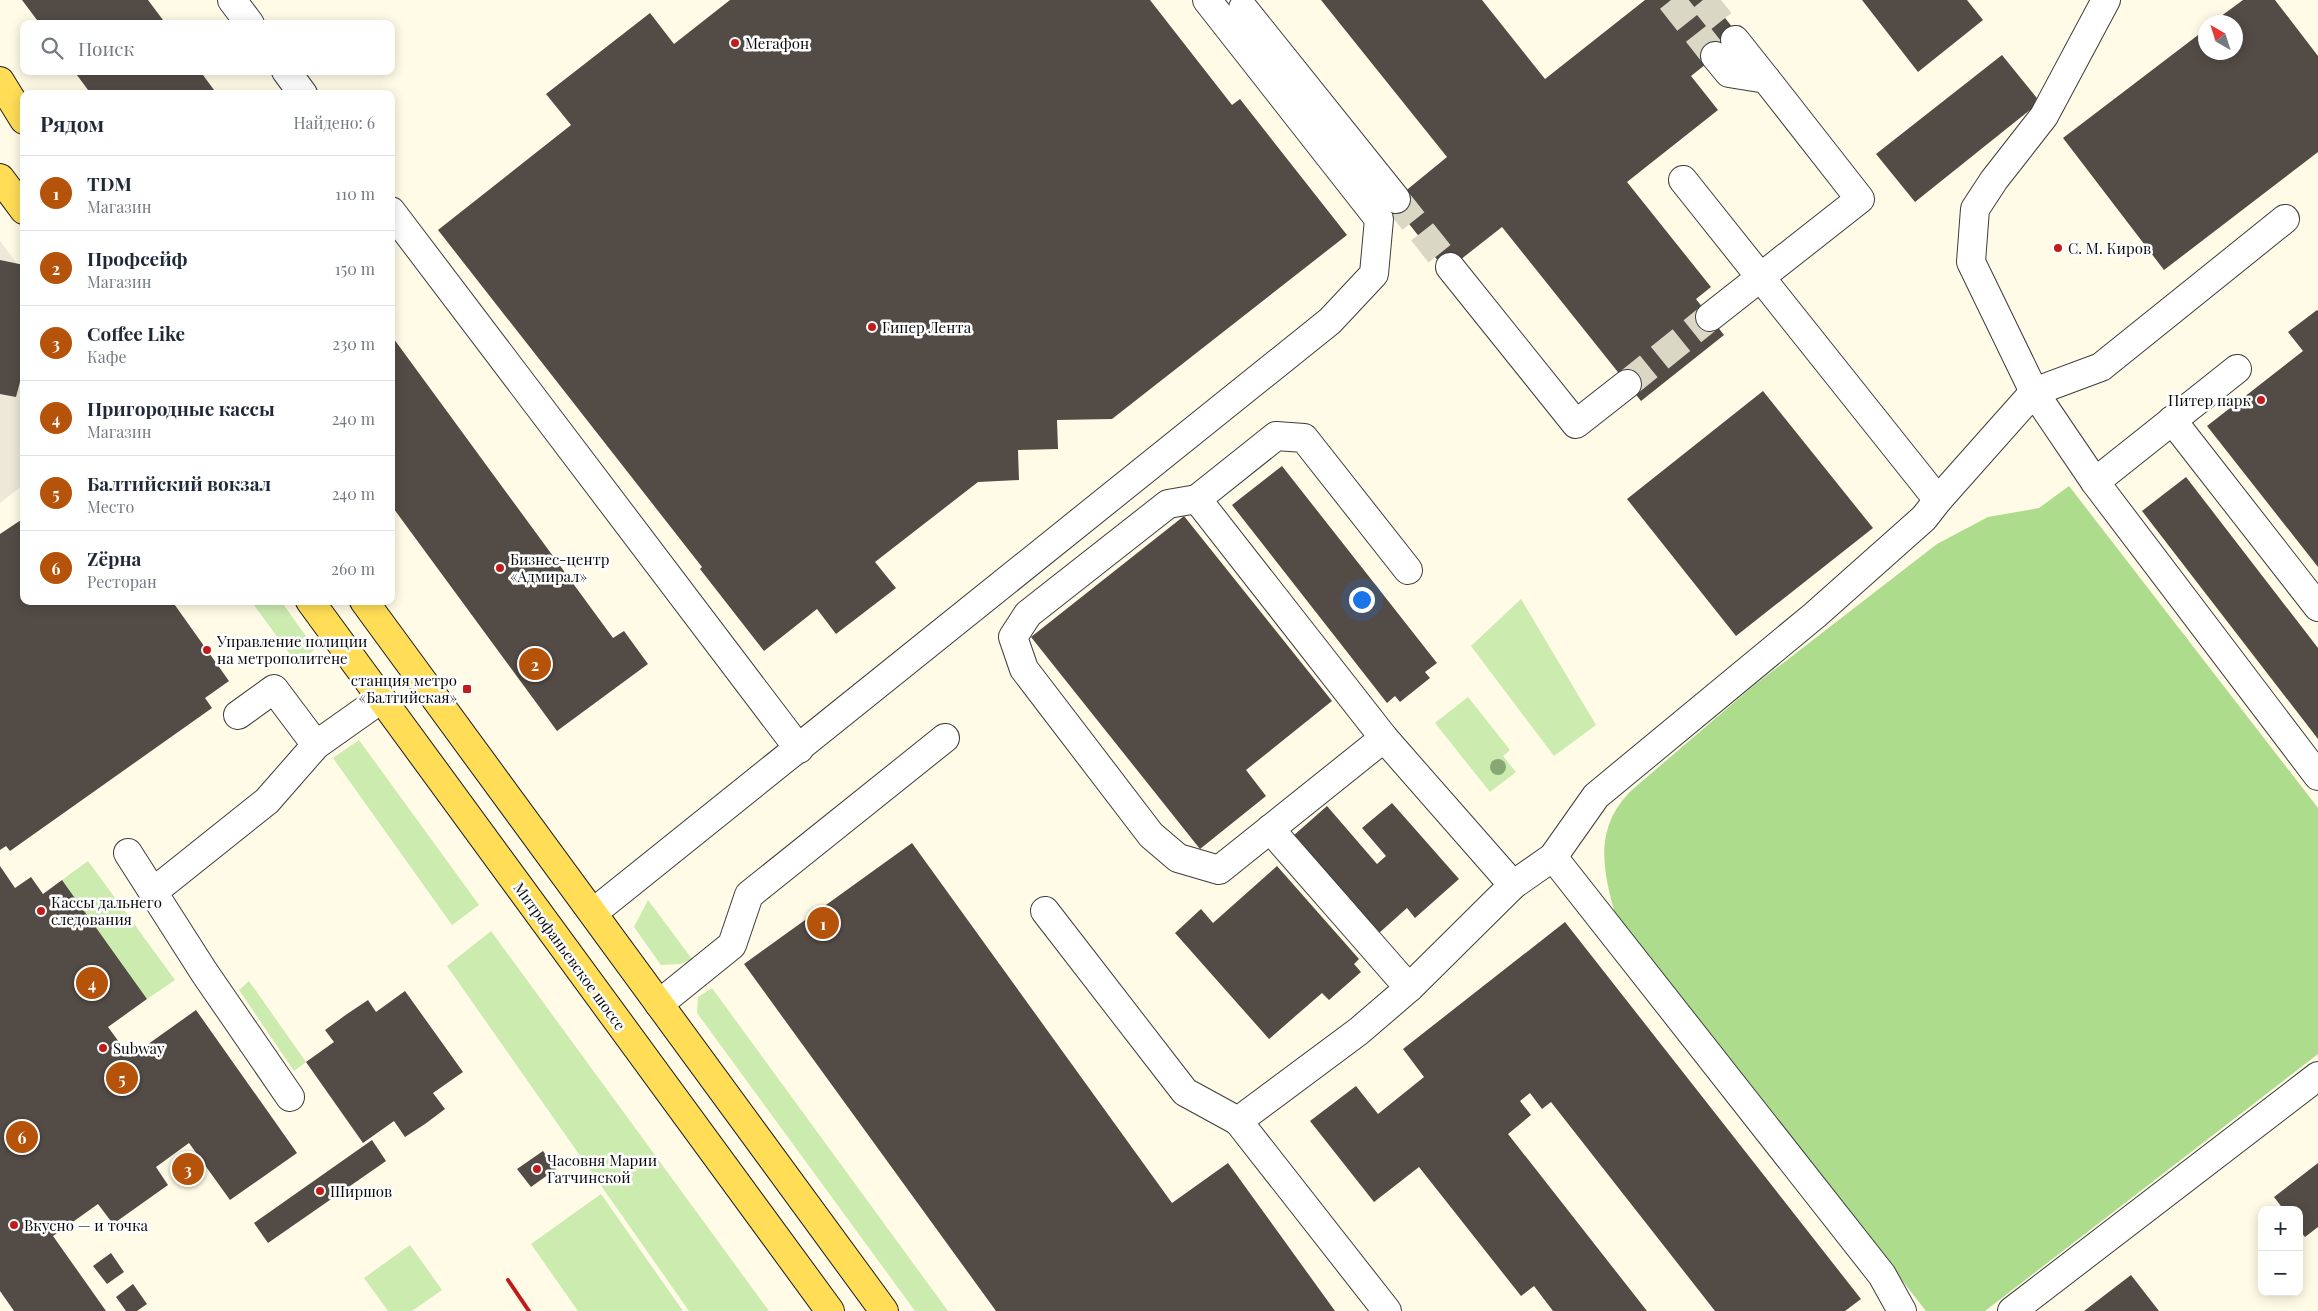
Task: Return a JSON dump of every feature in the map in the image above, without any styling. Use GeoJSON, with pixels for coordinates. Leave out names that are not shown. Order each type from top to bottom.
{"type":"FeatureCollection","features":[{"type":"Feature","properties":{"kind":"main road"},"geometry":{"type":"LineString","coordinates":[[0,81],[20,114]]}},
{"type":"Feature","properties":{"kind":"main road"},"geometry":{"type":"LineString","coordinates":[[0,178],[20,205]]}},
{"type":"Feature","properties":{"kind":"main road","name":"Митрофаньевское шоссе"},"geometry":{"type":"LineString","coordinates":[[313,605],[830,1311]]}},
{"type":"Feature","properties":{"kind":"main road"},"geometry":{"type":"LineString","coordinates":[[367,605],[594,912],[659,1004],[884,1311]]}},
{"type":"Feature","properties":{"kind":"lane"},"geometry":{"type":"LineString","coordinates":[[232,0],[247,20]]}},
{"type":"Feature","properties":{"kind":"lane"},"geometry":{"type":"LineString","coordinates":[[594,912],[1330,321],[1374,274],[1379,220],[1207,0]]}},
{"type":"Feature","properties":{"kind":"lane"},"geometry":{"type":"LineString","coordinates":[[2106,0],[2044,116],[1994,180],[1975,208],[1971,262],[2034,392],[2095,482],[2318,776]]}},
{"type":"Feature","properties":{"kind":"lane"},"geometry":{"type":"LineString","coordinates":[[1244,8],[1396,199]]}},
{"type":"Feature","properties":{"kind":"lane"},"geometry":{"type":"LineString","coordinates":[[1710,317],[1860,199],[1766,79],[1729,73],[1725,48]]}},
{"type":"Feature","properties":{"kind":"lane"},"geometry":{"type":"LineString","coordinates":[[289,75],[300,90]]}},
{"type":"Feature","properties":{"kind":"lane"},"geometry":{"type":"LineString","coordinates":[[1683,180],[1938,500]]}},
{"type":"Feature","properties":{"kind":"lane"},"geometry":{"type":"LineString","coordinates":[[395,216],[799,749]]}},
{"type":"Feature","properties":{"kind":"lane"},"geometry":{"type":"LineString","coordinates":[[1238,1120],[1359,1031],[1409,988],[1513,885],[1553,857],[1596,796],[1815,615],[1924,518],[2034,392],[2101,367],[2285,219]]}},
{"type":"Feature","properties":{"kind":"lane"},"geometry":{"type":"LineString","coordinates":[[1450,268],[1576,424],[1627,384]]}},
{"type":"Feature","properties":{"kind":"lane"},"geometry":{"type":"LineString","coordinates":[[2095,482],[2238,369]]}},
{"type":"Feature","properties":{"kind":"lane"},"geometry":{"type":"LineString","coordinates":[[2172,420],[2318,607]]}},
{"type":"Feature","properties":{"kind":"lane"},"geometry":{"type":"LineString","coordinates":[[1384,738],[1218,870],[1178,858],[1151,835],[1024,669],[1013,636],[1028,614],[1168,504],[1197,499],[1276,436],[1304,438],[1408,570]]}},
{"type":"Feature","properties":{"kind":"lane"},"geometry":{"type":"LineString","coordinates":[[1197,499],[1384,738],[1513,885]]}},
{"type":"Feature","properties":{"kind":"lane"},"geometry":{"type":"LineString","coordinates":[[238,715],[274,689],[316,745]]}},
{"type":"Feature","properties":{"kind":"lane"},"geometry":{"type":"LineString","coordinates":[[153,892],[267,801],[316,745],[382,699]]}},
{"type":"Feature","properties":{"kind":"lane"},"geometry":{"type":"LineString","coordinates":[[659,1004],[732,945],[749,895],[945,738]]}},
{"type":"Feature","properties":{"kind":"lane"},"geometry":{"type":"LineString","coordinates":[[1270,829],[1409,988]]}},
{"type":"Feature","properties":{"kind":"lane"},"geometry":{"type":"LineString","coordinates":[[128,853],[204,972],[290,1097]]}},
{"type":"Feature","properties":{"kind":"lane"},"geometry":{"type":"LineString","coordinates":[[1553,857],[1882,1275],[1902,1311]]}},
{"type":"Feature","properties":{"kind":"lane"},"geometry":{"type":"LineString","coordinates":[[1045,911],[1185,1092],[1238,1120],[1387,1311]]}},
{"type":"Feature","properties":{"kind":"lane"},"geometry":{"type":"LineString","coordinates":[[2012,1311],[2318,1076]]}},
{"type":"Feature","properties":{"kind":"green space"},"geometry":{"type":"Polygon","coordinates":[[[2069,486],[2318,808],[2318,1054],[1985,1311],[1926,1311],[1615,914],[1607,880],[1604,848],[1607,832],[1620,803],[1633,789],[1752,687],[1937,544],[1988,517],[2039,508],[2069,486]]]}},
{"type":"Feature","properties":{"kind":"green space"},"geometry":{"type":"Polygon","coordinates":[[[1521,599],[1596,725],[1554,756],[1471,646],[1521,599]]]}},
{"type":"Feature","properties":{"kind":"green space"},"geometry":{"type":"Polygon","coordinates":[[[254,605],[284,605],[315,649],[297,664],[254,605]]]}},
{"type":"Feature","properties":{"kind":"green space"},"geometry":{"type":"Polygon","coordinates":[[[1468,697],[1510,750],[1503,756],[1516,772],[1490,792],[1435,723],[1468,697]]]}},
{"type":"Feature","properties":{"kind":"green space"},"geometry":{"type":"Polygon","coordinates":[[[359,740],[479,905],[452,925],[333,758],[359,740]]]}},
{"type":"Feature","properties":{"kind":"green space"},"geometry":{"type":"Polygon","coordinates":[[[88,861],[175,980],[147,999],[62,880],[88,861]]]}},
{"type":"Feature","properties":{"kind":"green space"},"geometry":{"type":"Polygon","coordinates":[[[648,900],[692,959],[681,964],[661,965],[634,927],[648,900]]]}},
{"type":"Feature","properties":{"kind":"green space"},"geometry":{"type":"Polygon","coordinates":[[[491,931],[769,1311],[689,1311],[447,966],[491,931]]]}},
{"type":"Feature","properties":{"kind":"green space"},"geometry":{"type":"Polygon","coordinates":[[[249,981],[306,1062],[294,1071],[239,990],[249,981]]]}},
{"type":"Feature","properties":{"kind":"green space"},"geometry":{"type":"Polygon","coordinates":[[[712,988],[948,1311],[915,1311],[697,1013],[698,997],[712,988]]]}},
{"type":"Feature","properties":{"kind":"green space"},"geometry":{"type":"Polygon","coordinates":[[[601,1194],[683,1311],[578,1311],[531,1244],[601,1194]]]}},
{"type":"Feature","properties":{"kind":"green space"},"geometry":{"type":"Polygon","coordinates":[[[410,1245],[442,1290],[412,1311],[388,1311],[364,1278],[410,1245]]]}},
{"type":"Feature","properties":{"kind":"shaded area"},"geometry":{"type":"Polygon","coordinates":[[[0,241],[20,268],[20,487],[0,503],[0,241]]]}},
{"type":"Feature","properties":{"kind":"building"},"geometry":{"type":"Polygon","coordinates":[[[22,0],[148,0],[163,20],[37,20],[22,0]]]}},
{"type":"Feature","properties":{"kind":"building","name":"Гипер Лента"},"geometry":{"type":"Polygon","coordinates":[[[730,0],[1150,0],[1232,105],[1240,99],[1347,235],[1112,419],[1057,420],[1058,449],[1018,450],[1019,480],[978,482],[875,562],[896,588],[836,634],[817,609],[764,651],[700,569],[702,567],[438,230],[571,125],[546,94],[650,13],[674,44],[730,0]]]}},
{"type":"Feature","properties":{"kind":"building"},"geometry":{"type":"Polygon","coordinates":[[[1321,0],[1482,0],[1545,79],[1645,0],[1711,0],[1740,37],[1691,76],[1718,110],[1627,182],[1711,287],[1696,299],[1724,335],[1641,401],[1502,227],[1446,271],[1392,202],[1447,157],[1321,0]]]}},
{"type":"Feature","properties":{"kind":"building"},"geometry":{"type":"Polygon","coordinates":[[[1862,0],[1967,0],[1983,20],[1918,72],[1862,0]]]}},
{"type":"Feature","properties":{"kind":"building"},"geometry":{"type":"Polygon","coordinates":[[[2243,0],[2275,0],[2318,56],[2318,152],[2164,270],[2063,138],[2198,35],[2198,60],[2243,60],[2243,15],[2223,15],[2243,0]]]}},
{"type":"Feature","properties":{"kind":"building"},"geometry":{"type":"Polygon","coordinates":[[[2002,55],[2040,102],[1915,202],[1876,154],[2002,55]]]}},
{"type":"Feature","properties":{"kind":"building"},"geometry":{"type":"Polygon","coordinates":[[[77,75],[203,75],[214,90],[88,90],[77,75]]]}},
{"type":"Feature","properties":{"kind":"building"},"geometry":{"type":"Polygon","coordinates":[[[0,260],[20,264],[20,382],[16,397],[0,394],[0,260]]]}},
{"type":"Feature","properties":{"kind":"building"},"geometry":{"type":"Polygon","coordinates":[[[2317,310],[2318,567],[2207,426],[2303,351],[2288,332],[2317,310]]]}},
{"type":"Feature","properties":{"kind":"building","name":"Бизнес-центр «Адмирал»"},"geometry":{"type":"Polygon","coordinates":[[[395,340],[613,638],[624,631],[648,664],[557,731],[395,510],[395,340]]]}},
{"type":"Feature","properties":{"kind":"building"},"geometry":{"type":"Polygon","coordinates":[[[1763,391],[1873,528],[1736,636],[1627,499],[1763,391]]]}},
{"type":"Feature","properties":{"kind":"building"},"geometry":{"type":"Polygon","coordinates":[[[1282,466],[1437,663],[1425,672],[1430,678],[1400,702],[1395,696],[1387,703],[1232,505],[1282,466]]]}},
{"type":"Feature","properties":{"kind":"building"},"geometry":{"type":"Polygon","coordinates":[[[2186,477],[2318,648],[2318,739],[2142,511],[2186,477]]]}},
{"type":"Feature","properties":{"kind":"building"},"geometry":{"type":"Polygon","coordinates":[[[1184,516],[1332,701],[1246,770],[1266,796],[1200,849],[1031,637],[1184,516]]]}},
{"type":"Feature","properties":{"kind":"building"},"geometry":{"type":"Polygon","coordinates":[[[20,521],[20,605],[175,605],[229,681],[205,698],[212,708],[10,851],[6,846],[0,850],[0,534],[20,521]]]}},
{"type":"Feature","properties":{"kind":"building"},"geometry":{"type":"Polygon","coordinates":[[[1392,803],[1459,879],[1415,918],[1407,908],[1379,933],[1293,836],[1327,806],[1377,864],[1386,856],[1362,828],[1392,803]]]}},
{"type":"Feature","properties":{"kind":"building"},"geometry":{"type":"Polygon","coordinates":[[[912,843],[1172,1203],[1228,1163],[1335,1311],[996,1311],[744,964],[912,843]]]}},
{"type":"Feature","properties":{"kind":"building"},"geometry":{"type":"Polygon","coordinates":[[[0,866],[15,888],[31,877],[43,894],[62,880],[147,999],[108,1027],[130,1057],[196,1010],[297,1153],[230,1200],[189,1143],[156,1167],[168,1185],[113,1224],[98,1204],[53,1236],[106,1311],[14,1311],[0,1291],[0,866]]]}},
{"type":"Feature","properties":{"kind":"building"},"geometry":{"type":"Polygon","coordinates":[[[1277,866],[1359,959],[1354,964],[1361,972],[1329,1000],[1322,993],[1269,1039],[1175,933],[1201,909],[1213,923],[1277,866]]]}},
{"type":"Feature","properties":{"kind":"building"},"geometry":{"type":"Polygon","coordinates":[[[1565,922],[1861,1299],[1845,1311],[1715,1311],[1551,1102],[1542,1109],[1530,1093],[1520,1101],[1531,1115],[1508,1134],[1647,1311],[1553,1311],[1534,1286],[1521,1296],[1419,1167],[1374,1202],[1310,1121],[1356,1086],[1378,1114],[1424,1077],[1403,1049],[1565,922]]]}},
{"type":"Feature","properties":{"kind":"building"},"geometry":{"type":"Polygon","coordinates":[[[405,991],[463,1072],[433,1093],[445,1109],[425,1124],[405,1137],[394,1121],[363,1143],[306,1062],[334,1042],[325,1030],[347,1014],[368,1000],[376,1012],[405,991]]]}},
{"type":"Feature","properties":{"kind":"building"},"geometry":{"type":"Polygon","coordinates":[[[372,1140],[386,1161],[268,1243],[254,1223],[372,1140]]]}},
{"type":"Feature","properties":{"kind":"building","name":"Часовня Марии Гатчинской"},"geometry":{"type":"Polygon","coordinates":[[[543,1151],[556,1169],[531,1187],[517,1169],[543,1151]]]}},
{"type":"Feature","properties":{"kind":"building"},"geometry":{"type":"Polygon","coordinates":[[[193,1157],[202,1169],[190,1178],[181,1165],[193,1157]]]}},
{"type":"Feature","properties":{"kind":"building"},"geometry":{"type":"Polygon","coordinates":[[[2318,1163],[2318,1227],[2305,1237],[2303,1235],[2303,1206],[2281,1206],[2274,1197],[2318,1163]]]}},
{"type":"Feature","properties":{"kind":"building"},"geometry":{"type":"Polygon","coordinates":[[[111,1253],[124,1272],[107,1284],[93,1266],[111,1253]]]}},
{"type":"Feature","properties":{"kind":"building"},"geometry":{"type":"Polygon","coordinates":[[[2131,1275],[2159,1311],[2084,1311],[2131,1275]]]}},
{"type":"Feature","properties":{"kind":"building"},"geometry":{"type":"Polygon","coordinates":[[[133,1284],[147,1304],[137,1311],[126,1311],[116,1297],[133,1284]]]}},
{"type":"Feature","properties":{"kind":"tunnel"},"geometry":{"type":"LineString","coordinates":[[1671,0],[1715,56]]}},
{"type":"Feature","properties":{"kind":"tunnel"},"geometry":{"type":"LineString","coordinates":[[1703,0],[1735,40]]}},
{"type":"Feature","properties":{"kind":"tunnel"},"geometry":{"type":"LineString","coordinates":[[1396,199],[1450,267]]}},
{"type":"Feature","properties":{"kind":"tunnel"},"geometry":{"type":"LineString","coordinates":[[1627,384],[1710,317]]}},
{"type":"Feature","properties":{"kind":"railway"},"geometry":{"type":"LineString","coordinates":[[508,1280],[529,1311]]}},
{"type":"Feature","properties":{"kind":"place","name":"Мегафон"},"geometry":{"type":"Point","coordinates":[735,43]}},
{"type":"Feature","properties":{"kind":"place","name":"С. М. Киров"},"geometry":{"type":"Point","coordinates":[2058,248]}},
{"type":"Feature","properties":{"kind":"place","name":"Гипер Лента"},"geometry":{"type":"Point","coordinates":[872,327]}},
{"type":"Feature","properties":{"kind":"place","name":"Питер парк"},"geometry":{"type":"Point","coordinates":[2261,400]}},
{"type":"Feature","properties":{"kind":"place","name":"Бизнес-центр «Адмирал»"},"geometry":{"type":"Point","coordinates":[500,568]}},
{"type":"Feature","properties":{"kind":"place","name":"Управление полиции на метрополитене"},"geometry":{"type":"Point","coordinates":[207,650]}},
{"type":"Feature","properties":{"kind":"place","name":"Профсейф"},"geometry":{"type":"Point","coordinates":[535,664]}},
{"type":"Feature","properties":{"kind":"place","name":"станция метро «Балтийская»"},"geometry":{"type":"Point","coordinates":[467,689]}},
{"type":"Feature","properties":{"kind":"place","name":"Кассы дальнего следования"},"geometry":{"type":"Point","coordinates":[41,911]}},
{"type":"Feature","properties":{"kind":"place","name":"TDM"},"geometry":{"type":"Point","coordinates":[823,923]}},
{"type":"Feature","properties":{"kind":"place","name":"Пригородные кассы"},"geometry":{"type":"Point","coordinates":[92,983]}},
{"type":"Feature","properties":{"kind":"place","name":"Subway"},"geometry":{"type":"Point","coordinates":[103,1048]}},
{"type":"Feature","properties":{"kind":"place","name":"Балтийский вокзал"},"geometry":{"type":"Point","coordinates":[122,1078]}},
{"type":"Feature","properties":{"kind":"place","name":"Zёрна"},"geometry":{"type":"Point","coordinates":[22,1137]}},
{"type":"Feature","properties":{"kind":"place","name":"Coffee Like"},"geometry":{"type":"Point","coordinates":[188,1169]}},
{"type":"Feature","properties":{"kind":"place","name":"Часовня Марии Гатчинской"},"geometry":{"type":"Point","coordinates":[537,1169]}},
{"type":"Feature","properties":{"kind":"place","name":"Ширшов"},"geometry":{"type":"Point","coordinates":[320,1191]}},
{"type":"Feature","properties":{"kind":"place","name":"Вкусно — и точка"},"geometry":{"type":"Point","coordinates":[14,1225]}}]}
